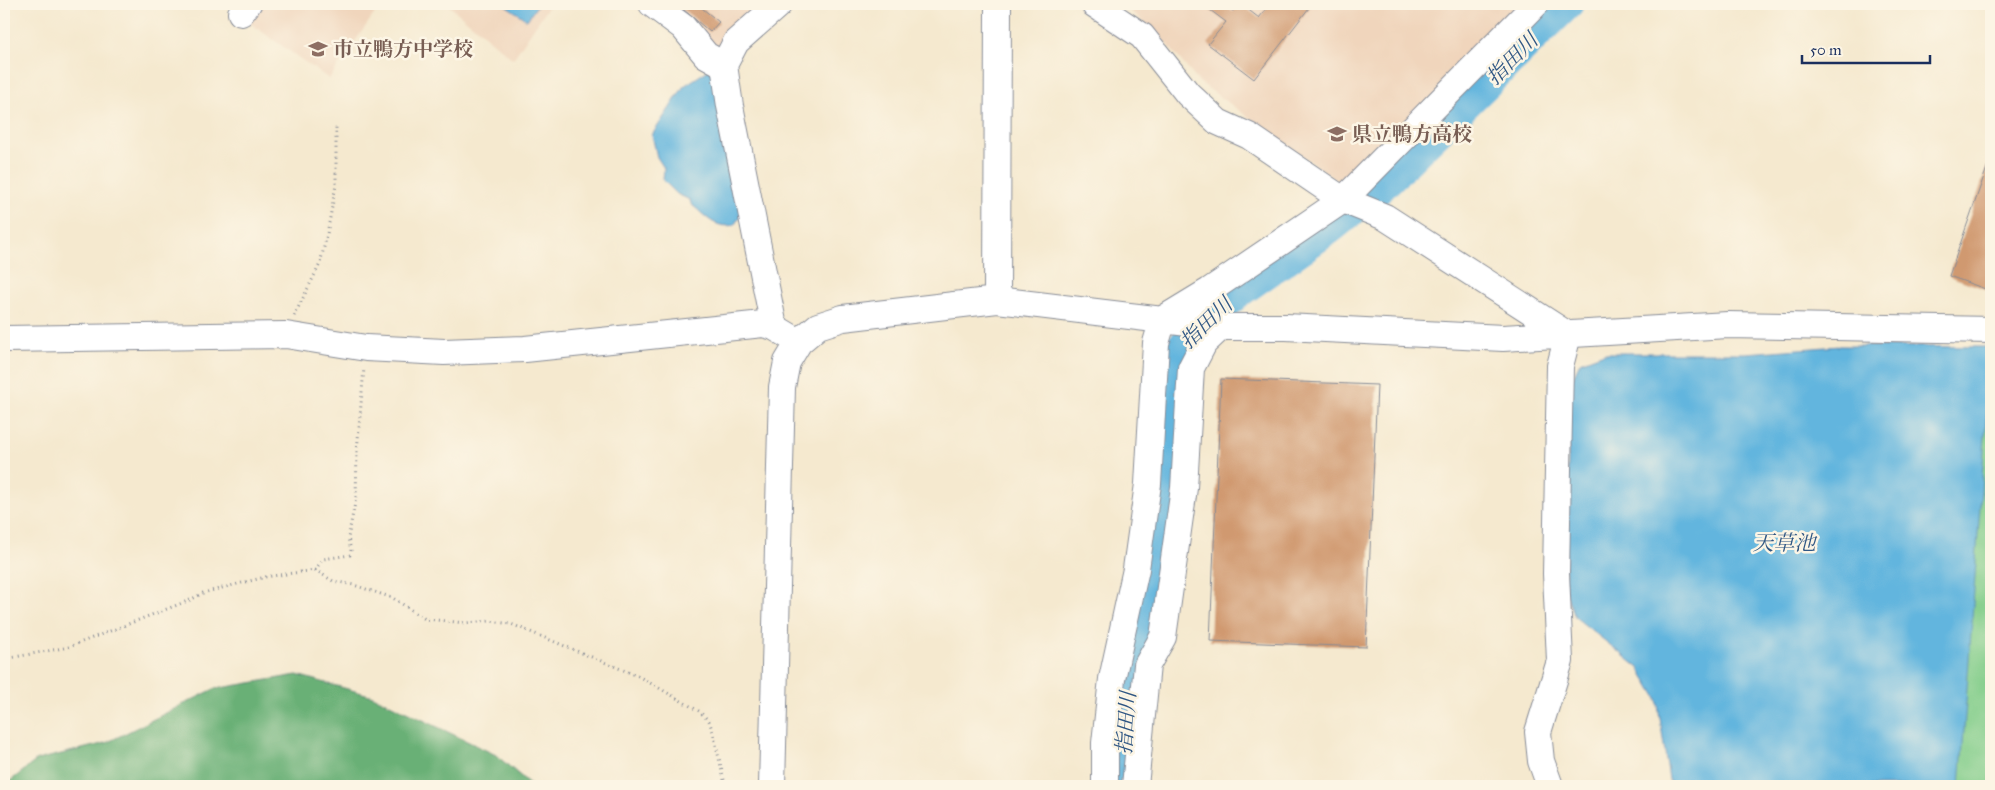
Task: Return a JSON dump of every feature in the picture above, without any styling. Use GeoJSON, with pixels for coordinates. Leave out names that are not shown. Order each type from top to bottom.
{"type":"FeatureCollection","features":[{"type":"Feature","properties":{"kind":"street"},"geometry":{"type":"LineString","coordinates":[[652,4],[683,27],[706,55],[724,65]]}},
{"type":"Feature","properties":{"kind":"street"},"geometry":{"type":"LineString","coordinates":[[774,327],[730,106],[724,65],[736,42],[779,4]]}},
{"type":"Feature","properties":{"kind":"street"},"geometry":{"type":"LineString","coordinates":[[997,300],[998,4]]}},
{"type":"Feature","properties":{"kind":"street"},"geometry":{"type":"LineString","coordinates":[[1094,4],[1142,36],[1188,94],[1218,122],[1248,136],[1343,200],[1385,217],[1568,336]]}},
{"type":"Feature","properties":{"kind":"street"},"geometry":{"type":"LineString","coordinates":[[1105,786],[1105,743],[1112,679],[1136,568],[1148,484],[1156,343],[1163,319],[1343,200],[1536,4]]}},
{"type":"Feature","properties":{"kind":"street"},"geometry":{"type":"LineString","coordinates":[[772,786],[782,387],[787,362],[798,342],[818,326],[843,318],[997,300],[1221,327],[1286,327],[1503,338],[1568,336],[1728,324],[1991,330]]}},
{"type":"Feature","properties":{"kind":"street"},"geometry":{"type":"LineString","coordinates":[[4,339],[291,336],[366,348],[444,352],[525,349],[763,324],[774,327],[798,342]]}},
{"type":"Feature","properties":{"kind":"street"},"geometry":{"type":"LineString","coordinates":[[1135,786],[1147,665],[1163,637],[1184,488],[1191,368],[1204,343],[1221,327]]}},
{"type":"Feature","properties":{"kind":"street"},"geometry":{"type":"LineString","coordinates":[[1550,786],[1541,761],[1538,732],[1560,661],[1556,574],[1560,366],[1568,336]]}},
{"type":"Feature","properties":{"kind":"path"},"geometry":{"type":"LineString","coordinates":[[291,336],[290,322],[320,264],[327,234],[336,185],[336,127]]}},
{"type":"Feature","properties":{"kind":"path"},"geometry":{"type":"LineString","coordinates":[[315,570],[323,559],[350,554],[351,550],[348,538],[356,498],[357,452],[366,348]]}},
{"type":"Feature","properties":{"kind":"path"},"geometry":{"type":"LineString","coordinates":[[4,659],[69,647],[203,593],[265,577],[315,570],[333,581],[354,585],[393,598],[425,619],[466,623],[490,621],[511,624],[638,676],[699,711],[709,721],[727,786]]}},
{"type":"Feature","properties":{"kind":"shaded area","name":"市立鴨方中学校"},"geometry":{"type":"Polygon","coordinates":[[[255,4],[381,4],[329,79],[244,19],[255,4]]]}},
{"type":"Feature","properties":{"kind":"shaded area","name":"市立鴨方中学校"},"geometry":{"type":"Polygon","coordinates":[[[447,4],[550,4],[513,59],[447,4]]]}},
{"type":"Feature","properties":{"kind":"shaded area"},"geometry":{"type":"Polygon","coordinates":[[[658,4],[767,4],[719,49],[658,4]]]}},
{"type":"Feature","properties":{"kind":"shaded area","name":"県立鴨方高校"},"geometry":{"type":"Polygon","coordinates":[[[1121,4],[1528,4],[1348,188],[1198,81],[1157,32],[1121,4]]]}},
{"type":"Feature","properties":{"kind":"green space"},"geometry":{"type":"Polygon","coordinates":[[[1988,347],[1991,347],[1991,786],[1957,786],[1988,347]]]}},
{"type":"Feature","properties":{"kind":"green space"},"geometry":{"type":"Polygon","coordinates":[[[297,675],[373,696],[496,755],[532,786],[4,786],[37,760],[106,743],[214,689],[297,675]]]}},
{"type":"Feature","properties":{"kind":"water"},"geometry":{"type":"Polygon","coordinates":[[[504,4],[538,4],[527,20],[504,4]]]}},
{"type":"Feature","properties":{"kind":"water"},"geometry":{"type":"Polygon","coordinates":[[[710,69],[714,79],[742,214],[734,225],[727,226],[711,220],[691,204],[690,200],[677,194],[663,180],[664,168],[657,157],[652,135],[684,86],[710,69]]]}},
{"type":"Feature","properties":{"kind":"water","name":"天草池"},"geometry":{"type":"Polygon","coordinates":[[[1840,346],[1988,347],[1991,352],[1960,786],[1670,786],[1657,698],[1639,668],[1575,617],[1565,591],[1570,384],[1580,362],[1604,353],[1746,353],[1840,346]]]}},
{"type":"Feature","properties":{"kind":"building"},"geometry":{"type":"Polygon","coordinates":[[[677,4],[697,4],[719,22],[710,32],[677,4]]]}},
{"type":"Feature","properties":{"kind":"building"},"geometry":{"type":"Polygon","coordinates":[[[1202,4],[1224,4],[1233,11],[1241,4],[1259,18],[1270,4],[1312,4],[1254,79],[1208,44],[1226,22],[1202,4]]]}},
{"type":"Feature","properties":{"kind":"building"},"geometry":{"type":"Polygon","coordinates":[[[1989,162],[1991,162],[1991,291],[1949,276],[1989,162]]]}},
{"type":"Feature","properties":{"kind":"building"},"geometry":{"type":"Polygon","coordinates":[[[1221,379],[1377,385],[1366,647],[1210,641],[1221,379]]]}},
{"type":"Feature","properties":{"kind":"waterway","name":"指田川"},"geometry":{"type":"LineString","coordinates":[[1123,786],[1130,675],[1167,521],[1172,356],[1235,295],[1331,228],[1380,188],[1568,4]]}},
{"type":"Feature","properties":{"kind":"place","name":"市立鴨方中学校"},"geometry":{"type":"Point","coordinates":[318,49]}},
{"type":"Feature","properties":{"kind":"place","name":"県立鴨方高校"},"geometry":{"type":"Point","coordinates":[1337,134]}}]}
